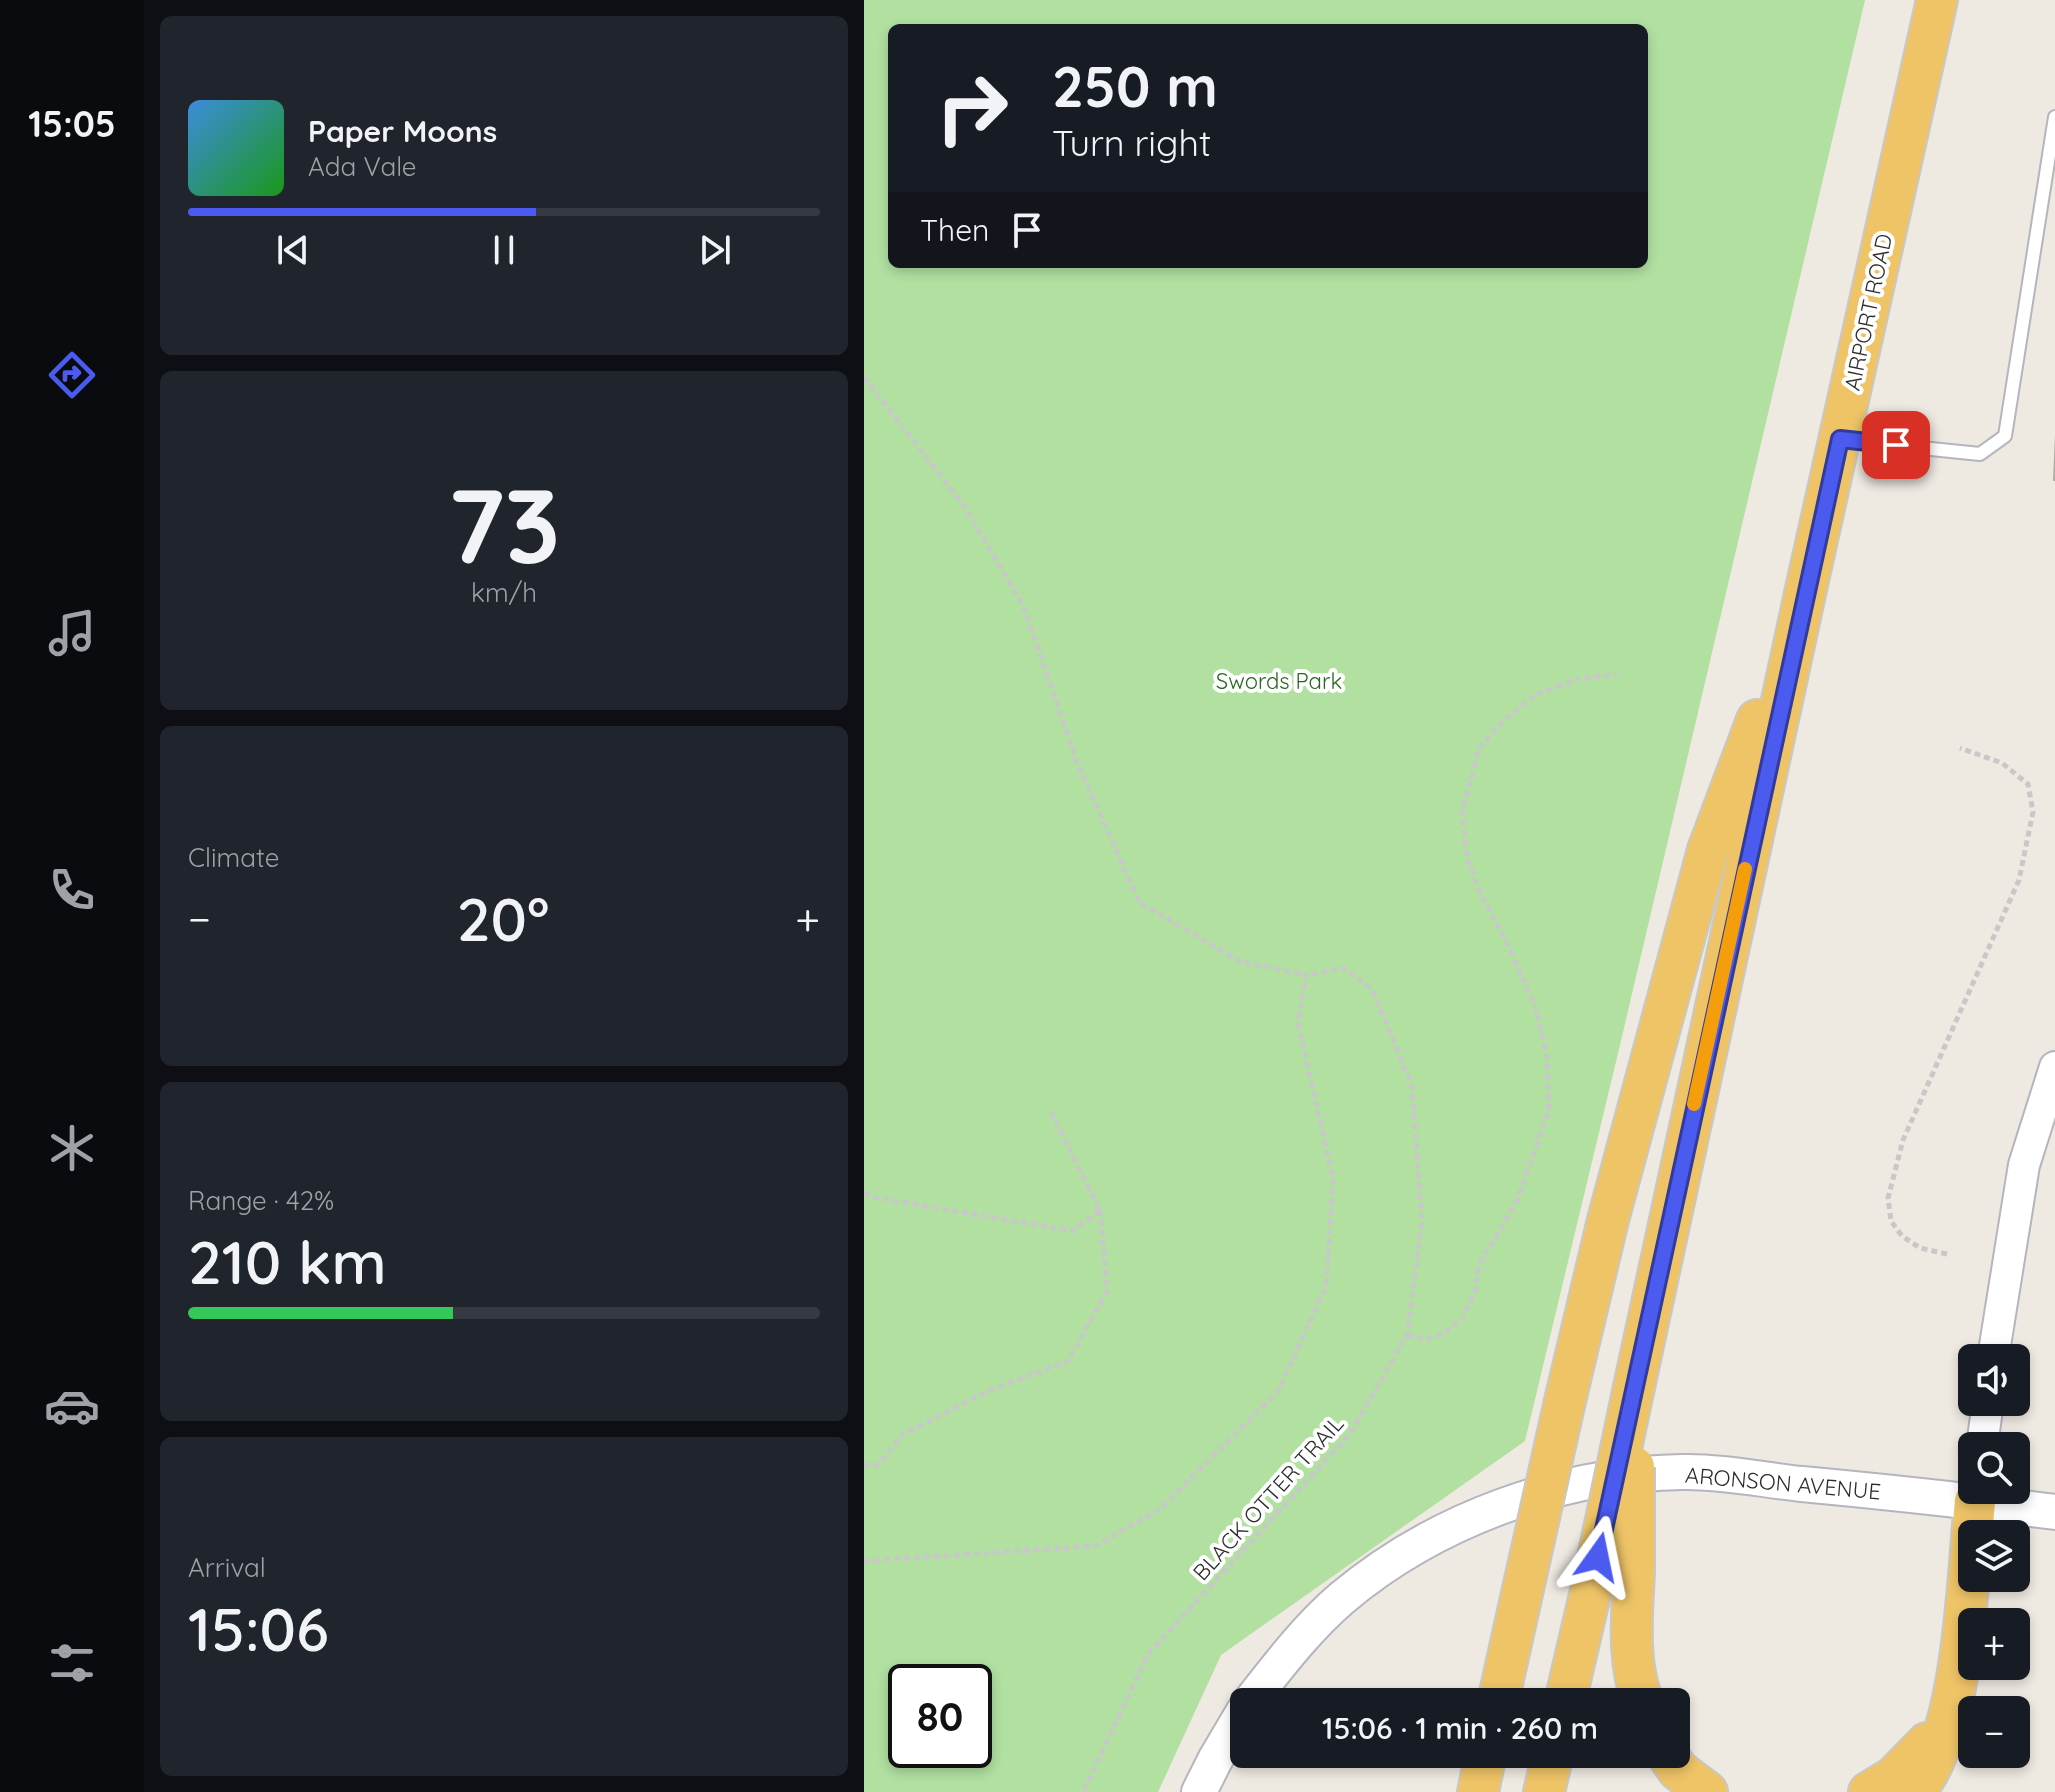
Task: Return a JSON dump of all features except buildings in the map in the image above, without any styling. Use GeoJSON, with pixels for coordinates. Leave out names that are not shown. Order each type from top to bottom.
{"type":"FeatureCollection","features":[{"type":"Feature","properties":{"kind":"highway","name":"AIRPORT ROAD"},"geometry":{"type":"LineString","coordinates":[[1568,1688],[1937,0]]}},
{"type":"Feature","properties":{"kind":"highway"},"geometry":{"type":"LineString","coordinates":[[1501,1688],[1608,1220],[1708,850],[1806,589]]}},
{"type":"Feature","properties":{"kind":"highway"},"geometry":{"type":"LineString","coordinates":[[1634,1387],[1631,1631],[1640,1688]]}},
{"type":"Feature","properties":{"kind":"highway"},"geometry":{"type":"LineString","coordinates":[[1914,1792],[1925,1781],[1937,1756],[1958,1678],[1975,1504]]}},
{"type":"Feature","properties":{"kind":"highway"},"geometry":{"type":"LineString","coordinates":[[1869,1792],[1894,1777],[1917,1755],[1949,1714]]}},
{"type":"Feature","properties":{"kind":"highway"},"geometry":{"type":"LineString","coordinates":[[1478,1792],[1483,1768]]}},
{"type":"Feature","properties":{"kind":"highway"},"geometry":{"type":"LineString","coordinates":[[1544,1792],[1550,1768]]}},
{"type":"Feature","properties":{"kind":"highway"},"geometry":{"type":"LineString","coordinates":[[1677,1768],[1707,1792]]}},
{"type":"Feature","properties":{"kind":"main road","name":"ARONSON AVENUE"},"geometry":{"type":"LineString","coordinates":[[1261,1688],[1293,1647],[1342,1599],[1394,1560],[1450,1528],[1534,1496],[1602,1478],[1684,1472],[1958,1495]]}},
{"type":"Feature","properties":{"kind":"main road","name":"ARONSON AVENUE"},"geometry":{"type":"LineString","coordinates":[[2016,1504],[2055,1512]]}},
{"type":"Feature","properties":{"kind":"main road"},"geometry":{"type":"LineString","coordinates":[[1199,1792],[1230,1735]]}},
{"type":"Feature","properties":{"kind":"street"},"geometry":{"type":"LineString","coordinates":[[1995,1344],[2024,1165],[2055,1067]]}},
{"type":"Feature","properties":{"kind":"lane"},"geometry":{"type":"LineString","coordinates":[[1840,439],[1980,454],[2005,436],[2055,117]]}},
{"type":"Feature","properties":{"kind":"path","name":"BLACK OTTER TRAIL"},"geometry":{"type":"LineString","coordinates":[[864,377],[964,506],[1023,605],[1077,762],[1139,902],[1241,962],[1306,975],[1343,968],[1372,989],[1412,1086],[1422,1223],[1407,1335],[1350,1434],[1148,1654],[1083,1792]]}},
{"type":"Feature","properties":{"kind":"path"},"geometry":{"type":"LineString","coordinates":[[1407,1335],[1427,1339],[1443,1334],[1463,1317],[1475,1292],[1479,1265],[1517,1201],[1549,1110],[1547,1057],[1536,1009],[1508,945],[1482,897],[1467,858],[1462,811],[1479,749],[1497,727],[1534,695],[1579,679],[1617,674]]}},
{"type":"Feature","properties":{"kind":"path"},"geometry":{"type":"LineString","coordinates":[[1947,1254],[1920,1248],[1902,1236],[1891,1221],[1888,1198],[1903,1140],[2019,880],[2033,812],[2028,784],[2002,763],[1960,748]]}},
{"type":"Feature","properties":{"kind":"path"},"geometry":{"type":"LineString","coordinates":[[864,1561],[1095,1546],[1160,1509],[1279,1390],[1326,1286],[1333,1179],[1298,1023],[1306,975]]}},
{"type":"Feature","properties":{"kind":"path"},"geometry":{"type":"LineString","coordinates":[[864,1465],[878,1465],[902,1435],[986,1392],[1068,1361],[1107,1291],[1100,1210],[1051,1112]]}},
{"type":"Feature","properties":{"kind":"path"},"geometry":{"type":"LineString","coordinates":[[864,1193],[877,1198],[1073,1231],[1100,1210]]}},
{"type":"Feature","properties":{"kind":"green space","name":"Swords Park"},"geometry":{"type":"Polygon","coordinates":[[[864,0],[1865,0],[1525,1441],[1221,1655],[1158,1792],[864,1792],[864,0]]]}},
{"type":"Feature","properties":{"kind":"slow traffic"},"geometry":{"type":"LineString","coordinates":[[1694,1104],[1745,869]]}},
{"type":"Feature","properties":{"kind":"route"},"geometry":{"type":"LineString","coordinates":[[1598,1557],[1840,439],[1896,445]]}}]}
